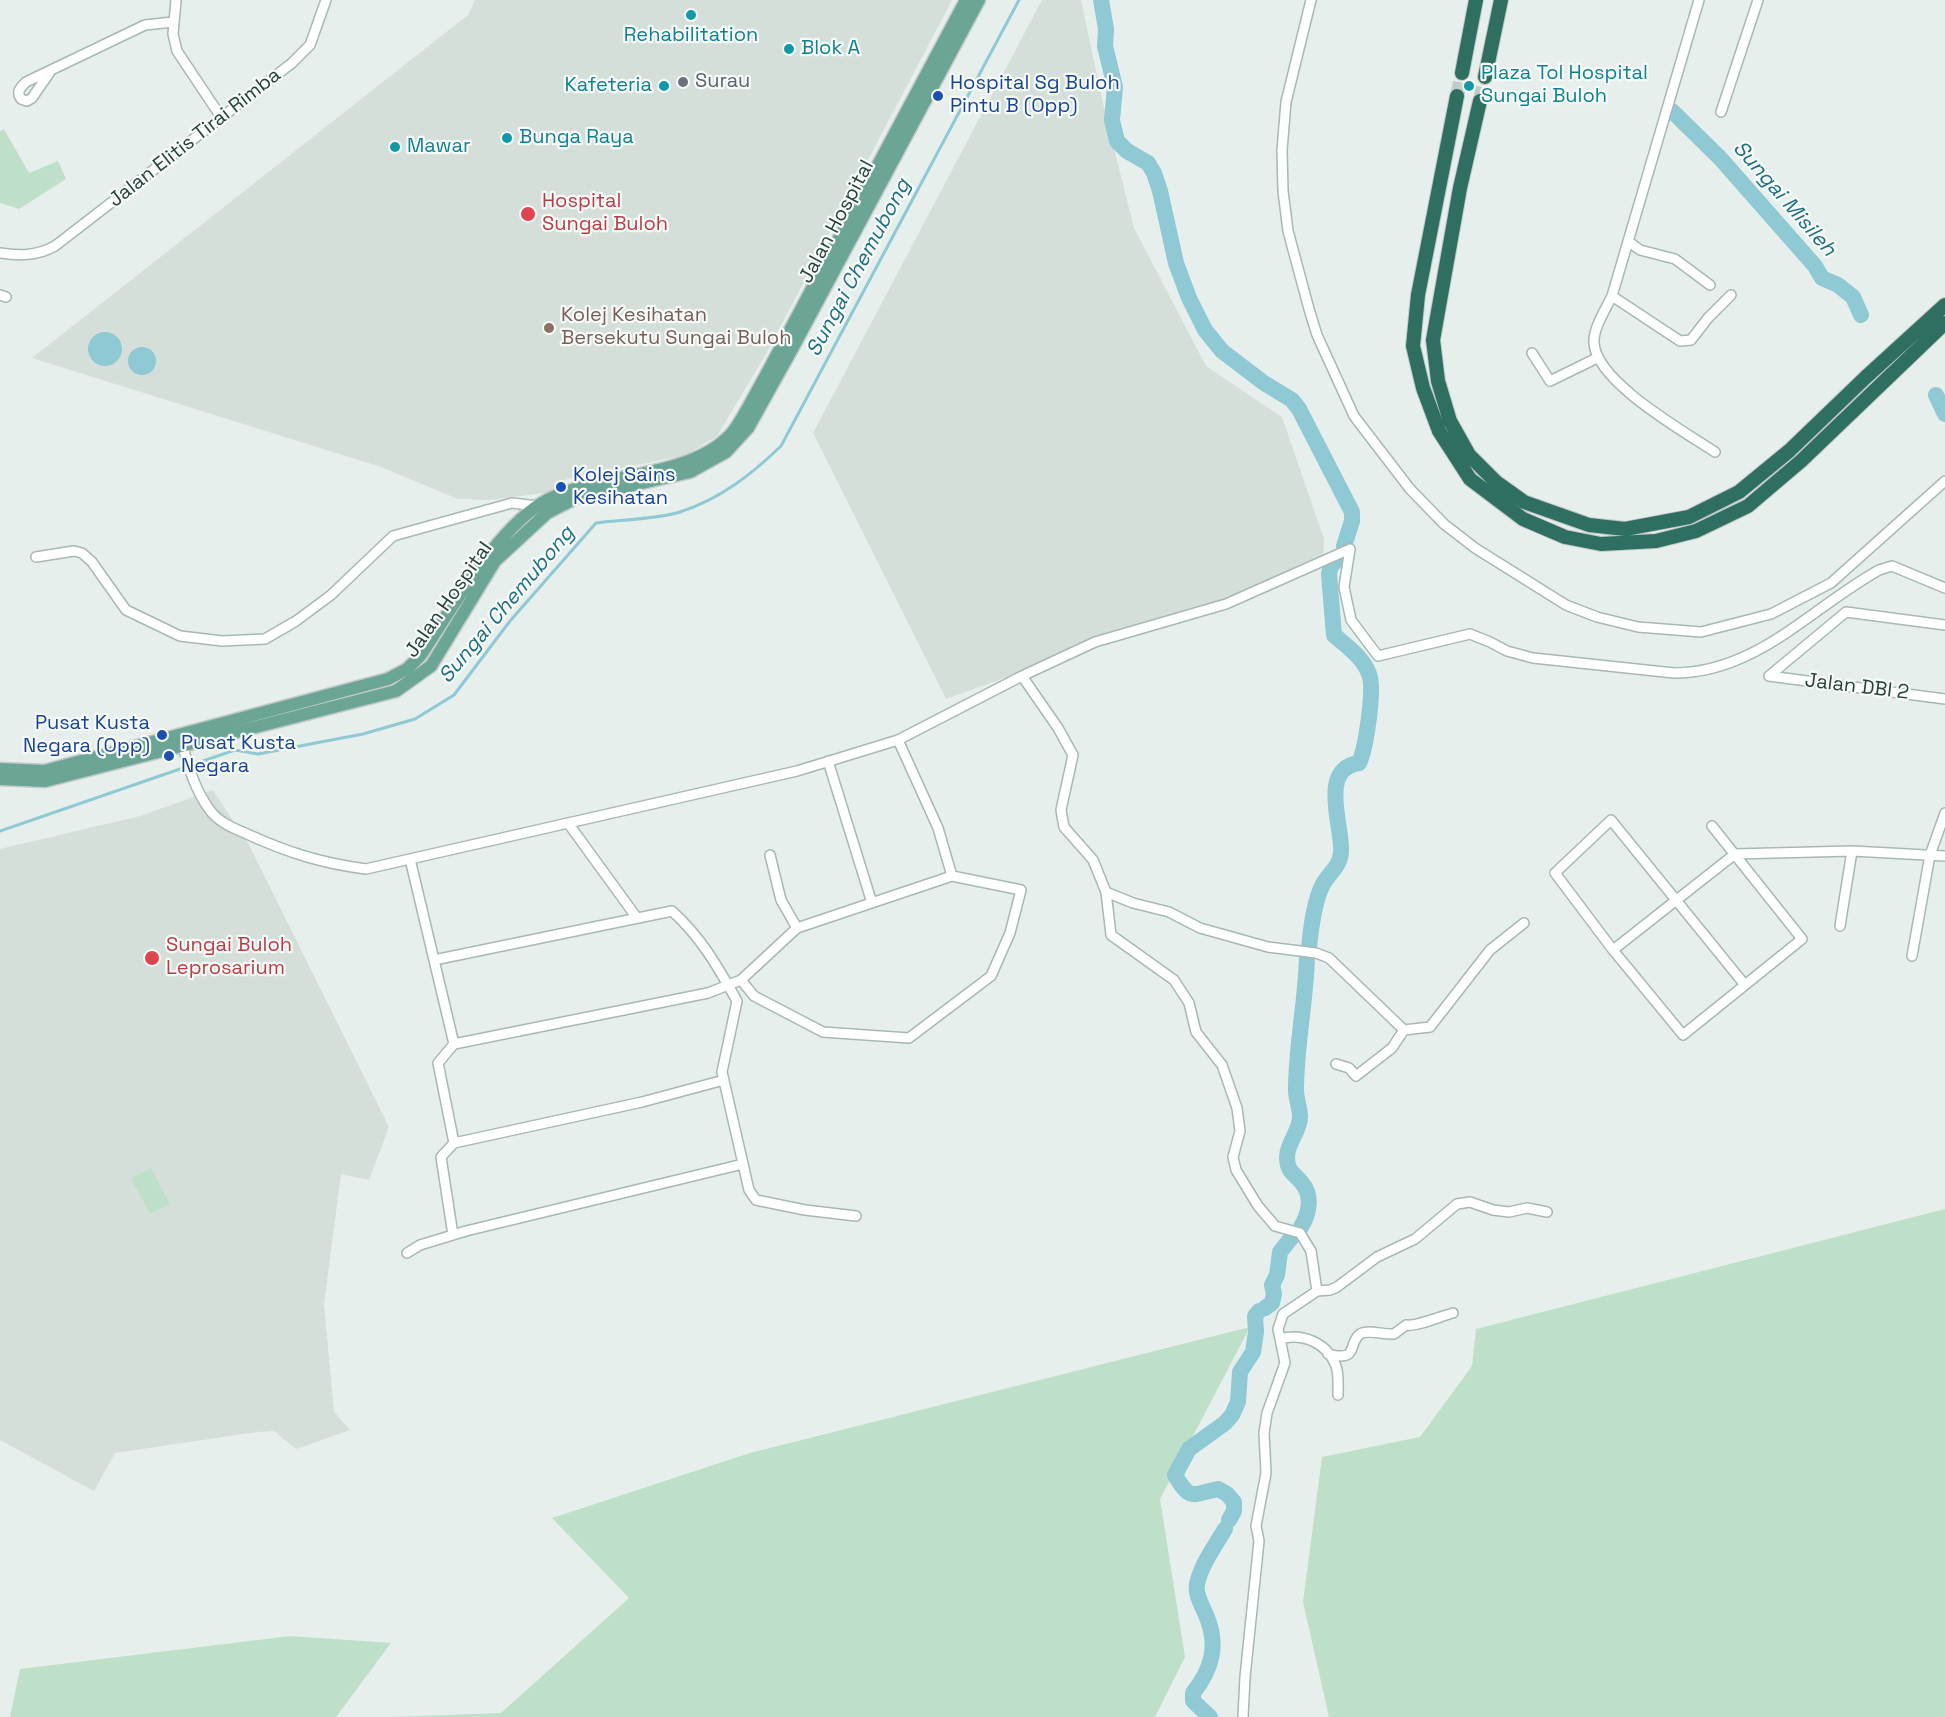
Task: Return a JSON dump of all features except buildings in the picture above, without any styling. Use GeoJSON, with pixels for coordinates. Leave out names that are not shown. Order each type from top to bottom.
{"type":"FeatureCollection","features":[{"type":"Feature","properties":{"kind":"highway"},"geometry":{"type":"LineString","coordinates":[[1462,73],[1476,0]]}},
{"type":"Feature","properties":{"kind":"highway"},"geometry":{"type":"LineString","coordinates":[[1485,77],[1501,0]]}},
{"type":"Feature","properties":{"kind":"highway"},"geometry":{"type":"LineString","coordinates":[[1457,96],[1418,295],[1413,346],[1423,388],[1439,431],[1470,479],[1522,519],[1565,537],[1601,544],[1656,541],[1696,531],[1748,506],[1801,461],[1945,323]]}},
{"type":"Feature","properties":{"kind":"highway"},"geometry":{"type":"LineString","coordinates":[[1480,101],[1460,188],[1433,340],[1437,381],[1450,421],[1469,455],[1496,482],[1524,502],[1589,525],[1625,529],[1689,518],[1739,492],[1789,451],[1945,305]]}},
{"type":"Feature","properties":{"kind":"highway"},"geometry":{"type":"LineString","coordinates":[[1866,377],[1945,294]]}},
{"type":"Feature","properties":{"kind":"highway"},"geometry":{"type":"LineString","coordinates":[[1884,381],[1945,331]]}},
{"type":"Feature","properties":{"kind":"main road","name":"Jalan Hospital"},"geometry":{"type":"LineString","coordinates":[[0,779],[45,781],[396,691],[431,666],[495,561],[525,532],[548,499],[588,484],[676,466],[712,449],[732,433],[766,375],[966,0]]}},
{"type":"Feature","properties":{"kind":"main road","name":"Jalan Hospital"},"geometry":{"type":"LineString","coordinates":[[542,510],[576,498],[690,472],[726,453],[748,428],[980,0]]}},
{"type":"Feature","properties":{"kind":"main road","name":"Jalan Hospital"},"geometry":{"type":"LineString","coordinates":[[0,769],[44,771],[182,745]]}},
{"type":"Feature","properties":{"kind":"street"},"geometry":{"type":"LineString","coordinates":[[176,0],[172,34],[177,51],[221,117]]}},
{"type":"Feature","properties":{"kind":"street","name":"Jalan Elitis Tirai Rimba"},"geometry":{"type":"LineString","coordinates":[[0,253],[38,254],[54,246],[302,55],[315,35],[326,0]]}},
{"type":"Feature","properties":{"kind":"street"},"geometry":{"type":"LineString","coordinates":[[1311,0],[1286,102],[1282,150],[1283,191],[1288,231],[1317,334],[1354,416],[1410,489],[1444,524],[1474,548],[1566,605],[1597,617],[1638,627],[1701,632],[1771,614],[1831,583],[1945,481]]}},
{"type":"Feature","properties":{"kind":"street"},"geometry":{"type":"LineString","coordinates":[[1699,0],[1612,296],[1594,342],[1597,357],[1631,394],[1654,413],[1715,452]]}},
{"type":"Feature","properties":{"kind":"street"},"geometry":{"type":"LineString","coordinates":[[1722,112],[1758,0]]}},
{"type":"Feature","properties":{"kind":"street"},"geometry":{"type":"LineString","coordinates":[[50,72],[145,25],[172,22]]}},
{"type":"Feature","properties":{"kind":"street"},"geometry":{"type":"LineString","coordinates":[[1628,241],[1640,250],[1675,259],[1710,285]]}},
{"type":"Feature","properties":{"kind":"street"},"geometry":{"type":"LineString","coordinates":[[1612,296],[1680,341],[1686,341],[1691,340],[1708,318],[1731,295]]}},
{"type":"Feature","properties":{"kind":"street"},"geometry":{"type":"LineString","coordinates":[[1532,353],[1550,381],[1597,357]]}},
{"type":"Feature","properties":{"kind":"street"},"geometry":{"type":"LineString","coordinates":[[36,557],[82,553],[93,562],[126,610],[180,636],[222,641],[265,639],[296,621],[331,595],[393,536],[512,503],[542,510]]}},
{"type":"Feature","properties":{"kind":"street"},"geometry":{"type":"LineString","coordinates":[[182,745],[191,778],[210,810],[222,821],[283,850],[327,863],[366,869],[797,771],[898,740],[1022,676],[1095,642],[1226,604],[1350,549],[1344,587],[1351,620],[1378,656],[1470,634],[1507,651],[1533,658],[1674,673],[1694,673],[1712,670],[1740,659],[1790,631],[1879,570],[1892,566],[1945,588]]}},
{"type":"Feature","properties":{"kind":"street","name":"Jalan DBI 2"},"geometry":{"type":"LineString","coordinates":[[1945,625],[1846,612],[1769,676],[1945,699]]}},
{"type":"Feature","properties":{"kind":"street"},"geometry":{"type":"LineString","coordinates":[[1022,676],[1058,728],[1073,755],[1061,810],[1064,827],[1093,860],[1107,892],[1111,934],[1174,980],[1189,1003],[1196,1032],[1222,1065],[1238,1108],[1240,1131],[1233,1157],[1236,1170],[1258,1206],[1275,1226],[1300,1233],[1311,1251],[1317,1291]]}},
{"type":"Feature","properties":{"kind":"street"},"geometry":{"type":"LineString","coordinates":[[898,740],[938,828],[952,876]]}},
{"type":"Feature","properties":{"kind":"street"},"geometry":{"type":"LineString","coordinates":[[828,761],[872,903]]}},
{"type":"Feature","properties":{"kind":"street"},"geometry":{"type":"LineString","coordinates":[[1912,956],[1930,855],[1945,813]]}},
{"type":"Feature","properties":{"kind":"street"},"geometry":{"type":"LineString","coordinates":[[1712,826],[1802,939],[1683,1035],[1613,950],[1555,873],[1611,820],[1745,984]]}},
{"type":"Feature","properties":{"kind":"street"},"geometry":{"type":"LineString","coordinates":[[568,823],[637,918]]}},
{"type":"Feature","properties":{"kind":"street"},"geometry":{"type":"LineString","coordinates":[[1840,926],[1852,851]]}},
{"type":"Feature","properties":{"kind":"street"},"geometry":{"type":"LineString","coordinates":[[1613,950],[1735,854],[1852,851],[1945,856]]}},
{"type":"Feature","properties":{"kind":"street"},"geometry":{"type":"LineString","coordinates":[[770,855],[781,900],[797,928]]}},
{"type":"Feature","properties":{"kind":"street"},"geometry":{"type":"LineString","coordinates":[[410,859],[454,1044]]}},
{"type":"Feature","properties":{"kind":"street"},"geometry":{"type":"LineString","coordinates":[[454,1143],[438,1063],[454,1044],[708,993],[729,986],[741,980],[797,928],[952,876],[1020,890],[1010,933],[991,976],[909,1038],[823,1032],[754,996],[741,980]]}},
{"type":"Feature","properties":{"kind":"street"},"geometry":{"type":"LineString","coordinates":[[1107,892],[1133,903],[1169,912],[1200,928],[1268,947],[1316,953],[1329,958],[1404,1030]]}},
{"type":"Feature","properties":{"kind":"street"},"geometry":{"type":"LineString","coordinates":[[434,960],[672,911],[692,928],[737,1001],[722,1072],[749,1190],[756,1200],[805,1210],[856,1216]]}},
{"type":"Feature","properties":{"kind":"street"},"geometry":{"type":"LineString","coordinates":[[1336,1064],[1349,1068],[1356,1076],[1392,1048],[1404,1030],[1430,1027],[1490,950],[1524,923]]}},
{"type":"Feature","properties":{"kind":"street"},"geometry":{"type":"LineString","coordinates":[[453,1235],[441,1157],[454,1143],[642,1102],[724,1080]]}},
{"type":"Feature","properties":{"kind":"street"},"geometry":{"type":"LineString","coordinates":[[407,1252],[420,1245],[453,1235],[743,1164]]}},
{"type":"Feature","properties":{"kind":"street"},"geometry":{"type":"LineString","coordinates":[[1244,1717],[1245,1677],[1259,1541],[1256,1526],[1266,1473],[1264,1433],[1267,1413],[1285,1364],[1278,1329],[1283,1314],[1317,1291],[1336,1287],[1377,1257],[1415,1239],[1457,1204],[1470,1202],[1493,1210],[1509,1212],[1527,1208],[1546,1212]]}},
{"type":"Feature","properties":{"kind":"street"},"geometry":{"type":"LineString","coordinates":[[1328,1354],[1341,1357],[1347,1354],[1354,1348],[1360,1335],[1366,1332],[1394,1334],[1406,1325],[1414,1327],[1453,1313]]}},
{"type":"Feature","properties":{"kind":"street"},"geometry":{"type":"LineString","coordinates":[[1280,1339],[1292,1336],[1315,1341],[1336,1366],[1338,1395]]}},
{"type":"Feature","properties":{"kind":"shaded area","name":"Hospital Sungai Buloh"},"geometry":{"type":"Polygon","coordinates":[[[475,0],[952,0],[766,354],[717,436],[686,455],[567,479],[551,492],[489,500],[458,499],[381,467],[32,358],[468,15],[475,0]]]}},
{"type":"Feature","properties":{"kind":"shaded area"},"geometry":{"type":"Polygon","coordinates":[[[1042,0],[1081,0],[1104,108],[1134,228],[1206,366],[1282,417],[1324,539],[1323,559],[1276,580],[946,699],[813,433],[1042,0]]]}},
{"type":"Feature","properties":{"kind":"shaded area"},"geometry":{"type":"Polygon","coordinates":[[[213,790],[249,845],[389,1127],[369,1180],[341,1174],[324,1304],[334,1412],[350,1430],[296,1449],[274,1431],[115,1453],[94,1491],[0,1440],[0,849],[140,816],[213,790]]]}},
{"type":"Feature","properties":{"kind":"green space"},"geometry":{"type":"Polygon","coordinates":[[[4,129],[29,173],[58,161],[66,179],[19,209],[0,203],[0,131],[4,129]]]}},
{"type":"Feature","properties":{"kind":"green space"},"geometry":{"type":"Polygon","coordinates":[[[151,1168],[170,1204],[150,1214],[131,1178],[151,1168]]]}},
{"type":"Feature","properties":{"kind":"green space"},"geometry":{"type":"Polygon","coordinates":[[[1945,1209],[1945,1717],[1329,1717],[1303,1602],[1322,1457],[1420,1437],[1472,1366],[1476,1329],[1945,1209]]]}},
{"type":"Feature","properties":{"kind":"green space"},"geometry":{"type":"Polygon","coordinates":[[[1250,1327],[1160,1499],[1185,1657],[1155,1717],[392,1717],[501,1713],[629,1598],[552,1518],[750,1453],[1250,1327]]]}},
{"type":"Feature","properties":{"kind":"green space"},"geometry":{"type":"Polygon","coordinates":[[[290,1636],[391,1643],[336,1717],[10,1717],[20,1669],[290,1636]]]}},
{"type":"Feature","properties":{"kind":"water"},"geometry":{"type":"Polygon","coordinates":[[[105,332],[117,337],[122,349],[117,361],[105,366],[93,361],[88,349],[93,337],[105,332]]]}},
{"type":"Feature","properties":{"kind":"water"},"geometry":{"type":"Polygon","coordinates":[[[142,347],[152,351],[156,361],[152,371],[142,375],[132,371],[128,361],[132,351],[142,347]]]}},
{"type":"Feature","properties":{"kind":"waterway","name":"Sungai Chemubong"},"geometry":{"type":"LineString","coordinates":[[0,831],[235,750],[258,754],[363,734],[415,719],[454,695],[510,621],[596,523],[650,518],[695,507],[722,493],[758,467],[781,446],[1019,0]]}},
{"type":"Feature","properties":{"kind":"waterway"},"geometry":{"type":"LineString","coordinates":[[1101,0],[1106,29],[1105,46],[1115,87],[1112,120],[1117,141],[1127,151],[1148,163],[1154,173],[1176,263],[1189,298],[1205,330],[1222,351],[1264,383],[1292,400],[1299,409],[1352,512],[1352,521],[1344,546]]}},
{"type":"Feature","properties":{"kind":"waterway","name":"Sungai Misileh"},"geometry":{"type":"LineString","coordinates":[[1672,111],[1720,158],[1815,266],[1822,278],[1838,285],[1853,297],[1861,315]]}},
{"type":"Feature","properties":{"kind":"waterway","name":"Sungai Misileh"},"geometry":{"type":"LineString","coordinates":[[1936,395],[1945,414]]}},
{"type":"Feature","properties":{"kind":"waterway"},"geometry":{"type":"LineString","coordinates":[[1309,947],[1317,898],[1323,884],[1337,866],[1341,852],[1335,800],[1336,787],[1339,776],[1347,768],[1359,763],[1369,718],[1371,692],[1371,681],[1363,662],[1334,635],[1329,574],[1331,566],[1337,560]]}},
{"type":"Feature","properties":{"kind":"waterway"},"geometry":{"type":"LineString","coordinates":[[1301,1227],[1308,1211],[1309,1199],[1302,1183],[1290,1169],[1287,1157],[1300,1117],[1296,1093],[1296,1073],[1307,956]]}},
{"type":"Feature","properties":{"kind":"waterway"},"geometry":{"type":"LineString","coordinates":[[1265,1308],[1272,1303],[1274,1294],[1272,1285],[1277,1275],[1280,1252],[1292,1237]]}},
{"type":"Feature","properties":{"kind":"waterway"},"geometry":{"type":"LineString","coordinates":[[1229,1520],[1234,1511],[1234,1502],[1227,1494],[1218,1489],[1197,1494],[1189,1493],[1175,1475],[1189,1449],[1225,1423],[1232,1415],[1238,1402],[1240,1372],[1253,1352],[1256,1332],[1255,1316],[1259,1311]]}},
{"type":"Feature","properties":{"kind":"waterway"},"geometry":{"type":"LineString","coordinates":[[1210,1717],[1193,1701],[1193,1693],[1209,1666],[1213,1647],[1210,1626],[1199,1600],[1197,1584],[1205,1563],[1225,1529]]}},
{"type":"Feature","properties":{"kind":"tunnel"},"geometry":{"type":"LineString","coordinates":[[1457,96],[1462,73]]}},
{"type":"Feature","properties":{"kind":"tunnel"},"geometry":{"type":"LineString","coordinates":[[1480,101],[1485,77]]}},
{"type":"Feature","properties":{"kind":"place","name":"Rehabilitation"},"geometry":{"type":"Point","coordinates":[691,15]}},
{"type":"Feature","properties":{"kind":"place","name":"Blok A"},"geometry":{"type":"Point","coordinates":[789,49]}},
{"type":"Feature","properties":{"kind":"place","name":"Surau"},"geometry":{"type":"Point","coordinates":[683,82]}},
{"type":"Feature","properties":{"kind":"place","name":"Kafeteria"},"geometry":{"type":"Point","coordinates":[664,86]}},
{"type":"Feature","properties":{"kind":"place","name":"Plaza Tol Hospital Sungai Buloh"},"geometry":{"type":"Point","coordinates":[1469,86]}},
{"type":"Feature","properties":{"kind":"place","name":"Hospital Sg Buloh Pintu B (Opp)"},"geometry":{"type":"Point","coordinates":[938,96]}},
{"type":"Feature","properties":{"kind":"place","name":"Bunga Raya"},"geometry":{"type":"Point","coordinates":[507,138]}},
{"type":"Feature","properties":{"kind":"place","name":"Mawar"},"geometry":{"type":"Point","coordinates":[395,147]}},
{"type":"Feature","properties":{"kind":"place","name":"Hospital Sungai Buloh"},"geometry":{"type":"Point","coordinates":[528,214]}},
{"type":"Feature","properties":{"kind":"place","name":"Kolej Kesihatan Bersekutu Sungai Buloh"},"geometry":{"type":"Point","coordinates":[549,328]}},
{"type":"Feature","properties":{"kind":"place","name":"Kolej Sains Kesihatan"},"geometry":{"type":"Point","coordinates":[561,487]}},
{"type":"Feature","properties":{"kind":"place","name":"Pusat Kusta Negara (Opp)"},"geometry":{"type":"Point","coordinates":[162,735]}},
{"type":"Feature","properties":{"kind":"place","name":"Pusat Kusta Negara"},"geometry":{"type":"Point","coordinates":[169,756]}},
{"type":"Feature","properties":{"kind":"place","name":"Sungai Buloh Leprosarium"},"geometry":{"type":"Point","coordinates":[152,958]}}]}
